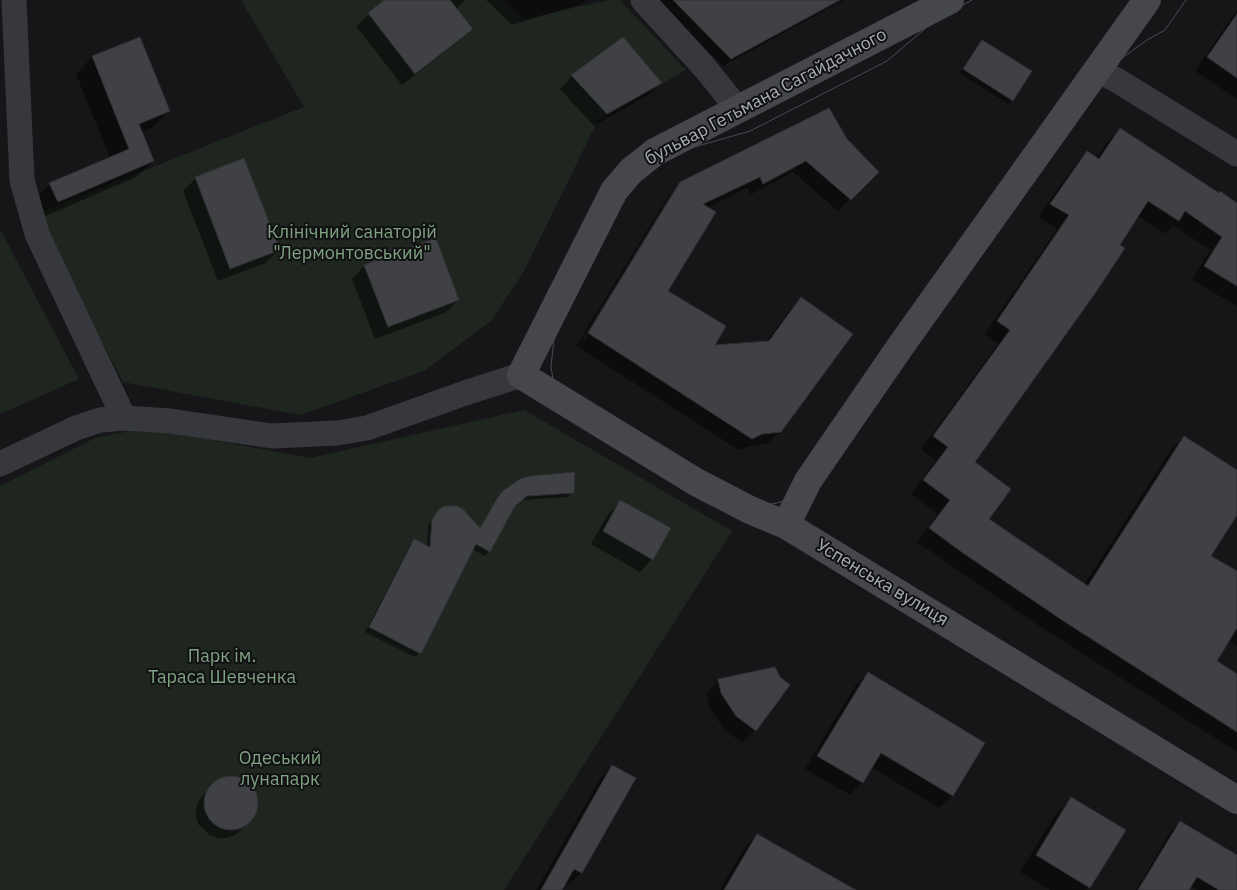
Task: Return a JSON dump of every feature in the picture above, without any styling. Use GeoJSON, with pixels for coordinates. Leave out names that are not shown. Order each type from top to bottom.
{"type":"FeatureCollection","features":[{"type":"Feature","properties":{"kind":"street"},"geometry":{"type":"LineString","coordinates":[[14,0],[22,180],[37,234],[124,418]]}},
{"type":"Feature","properties":{"kind":"street"},"geometry":{"type":"LineString","coordinates":[[643,0],[705,68],[738,109]]}},
{"type":"Feature","properties":{"kind":"street","name":"бульвар Гетьмана Сагайдачного"},"geometry":{"type":"LineString","coordinates":[[521,375],[614,191],[631,171],[655,152],[950,0]]}},
{"type":"Feature","properties":{"kind":"street"},"geometry":{"type":"LineString","coordinates":[[786,525],[820,463],[900,347],[1147,0]]}},
{"type":"Feature","properties":{"kind":"street"},"geometry":{"type":"LineString","coordinates":[[1093,76],[1118,80],[1237,154]]}},
{"type":"Feature","properties":{"kind":"street"},"geometry":{"type":"LineString","coordinates":[[0,464],[76,428],[100,420],[124,418],[170,421],[272,436],[337,433],[367,428],[415,412],[465,392],[521,375]]}},
{"type":"Feature","properties":{"kind":"street","name":"Успенська вулиця"},"geometry":{"type":"LineString","coordinates":[[521,375],[696,482],[750,510],[786,525],[1237,800]]}},
{"type":"Feature","properties":{"kind":"green space","name":"Клінічний санаторій \"Лермонтовський\""},"geometry":{"type":"Polygon","coordinates":[[[241,0],[504,0],[523,19],[609,0],[620,0],[686,70],[598,120],[524,271],[491,321],[424,371],[300,415],[123,382],[35,214],[304,107],[241,0]]]}},
{"type":"Feature","properties":{"kind":"green space"},"geometry":{"type":"Polygon","coordinates":[[[0,229],[79,379],[0,414],[0,229]]]}},
{"type":"Feature","properties":{"kind":"green space","name":"Парк ім. Тараса Шевченка"},"geometry":{"type":"Polygon","coordinates":[[[524,410],[732,531],[504,890],[0,890],[0,486],[95,438],[131,431],[176,433],[310,458],[524,410]]]}},
{"type":"Feature","properties":{"kind":"building"},"geometry":{"type":"Polygon","coordinates":[[[384,0],[450,0],[473,29],[415,74],[368,13],[384,0]]]}},
{"type":"Feature","properties":{"kind":"building"},"geometry":{"type":"Polygon","coordinates":[[[673,0],[840,0],[731,59],[673,0]]]}},
{"type":"Feature","properties":{"kind":"building"},"geometry":{"type":"Polygon","coordinates":[[[1237,14],[1237,78],[1207,57],[1237,14]]]}},
{"type":"Feature","properties":{"kind":"building"},"geometry":{"type":"Polygon","coordinates":[[[140,37],[170,111],[139,124],[154,161],[58,202],[49,183],[129,149],[92,56],[140,37]]]}},
{"type":"Feature","properties":{"kind":"building"},"geometry":{"type":"Polygon","coordinates":[[[623,37],[662,83],[607,114],[571,75],[623,37]]]}},
{"type":"Feature","properties":{"kind":"building"},"geometry":{"type":"Polygon","coordinates":[[[982,40],[1032,71],[1013,101],[963,69],[982,40]]]}},
{"type":"Feature","properties":{"kind":"building"},"geometry":{"type":"Polygon","coordinates":[[[829,108],[847,139],[879,172],[851,200],[806,161],[763,184],[760,177],[703,204],[716,212],[668,291],[726,326],[715,345],[769,341],[801,297],[853,334],[781,432],[762,434],[752,439],[588,333],[680,182],[829,108]]]}},
{"type":"Feature","properties":{"kind":"building"},"geometry":{"type":"Polygon","coordinates":[[[1120,128],[1237,203],[1237,286],[1204,266],[1222,237],[1185,211],[1179,221],[1148,201],[1120,245],[1125,248],[1096,292],[975,462],[1011,489],[989,519],[1088,586],[1184,436],[1237,470],[1237,515],[1211,556],[1237,571],[1237,628],[1217,661],[1237,674],[1237,732],[1065,622],[929,528],[950,500],[923,480],[948,447],[933,436],[1010,330],[997,321],[1069,215],[1050,204],[1087,151],[1099,159],[1120,128]]]}},
{"type":"Feature","properties":{"kind":"building"},"geometry":{"type":"Polygon","coordinates":[[[244,158],[280,250],[230,269],[195,177],[244,158]]]}},
{"type":"Feature","properties":{"kind":"building"},"geometry":{"type":"Polygon","coordinates":[[[436,238],[459,300],[388,327],[364,265],[436,238]]]}},
{"type":"Feature","properties":{"kind":"building"},"geometry":{"type":"Polygon","coordinates":[[[575,472],[574,493],[527,496],[515,506],[490,552],[476,544],[421,654],[369,627],[414,539],[430,547],[432,520],[439,509],[445,506],[457,506],[463,509],[480,528],[498,497],[504,490],[520,479],[531,476],[575,472]]]}},
{"type":"Feature","properties":{"kind":"building"},"geometry":{"type":"Polygon","coordinates":[[[620,500],[671,528],[653,560],[603,531],[620,500]]]}},
{"type":"Feature","properties":{"kind":"building"},"geometry":{"type":"Polygon","coordinates":[[[775,667],[780,677],[790,685],[756,731],[736,716],[721,693],[718,679],[775,667]]]}},
{"type":"Feature","properties":{"kind":"building"},"geometry":{"type":"Polygon","coordinates":[[[868,672],[985,743],[953,796],[881,753],[863,783],[817,756],[868,672]]]}},
{"type":"Feature","properties":{"kind":"building"},"geometry":{"type":"Polygon","coordinates":[[[612,765],[636,778],[582,873],[574,869],[562,890],[541,890],[612,765]]]}},
{"type":"Feature","properties":{"kind":"building"},"geometry":{"type":"Polygon","coordinates":[[[231,776],[241,778],[250,784],[256,793],[258,803],[256,813],[250,822],[241,828],[231,830],[221,828],[212,822],[206,813],[204,803],[206,793],[212,784],[221,778],[231,776]]]}},
{"type":"Feature","properties":{"kind":"building"},"geometry":{"type":"Polygon","coordinates":[[[1071,797],[1126,830],[1090,888],[1036,855],[1071,797]]]}},
{"type":"Feature","properties":{"kind":"building"},"geometry":{"type":"Polygon","coordinates":[[[1180,821],[1237,855],[1237,890],[1219,890],[1197,877],[1189,890],[1138,890],[1180,821]]]}},
{"type":"Feature","properties":{"kind":"building"},"geometry":{"type":"Polygon","coordinates":[[[757,834],[856,890],[724,890],[757,834]]]}},
{"type":"Feature","properties":{"kind":"tram line"},"geometry":{"type":"LineString","coordinates":[[799,497],[750,510],[732,509],[716,505],[702,499],[583,427],[565,412],[556,397],[551,367],[554,339],[624,195],[644,174],[684,150],[750,131],[887,61],[935,20],[972,0]]}},
{"type":"Feature","properties":{"kind":"tram line"},"geometry":{"type":"LineString","coordinates":[[1089,82],[1147,40],[1165,30],[1186,0]]}},
{"type":"Feature","properties":{"kind":"park label","name":"Одеський лунапарк"},"geometry":{"type":"Point","coordinates":[280,770]}}]}
